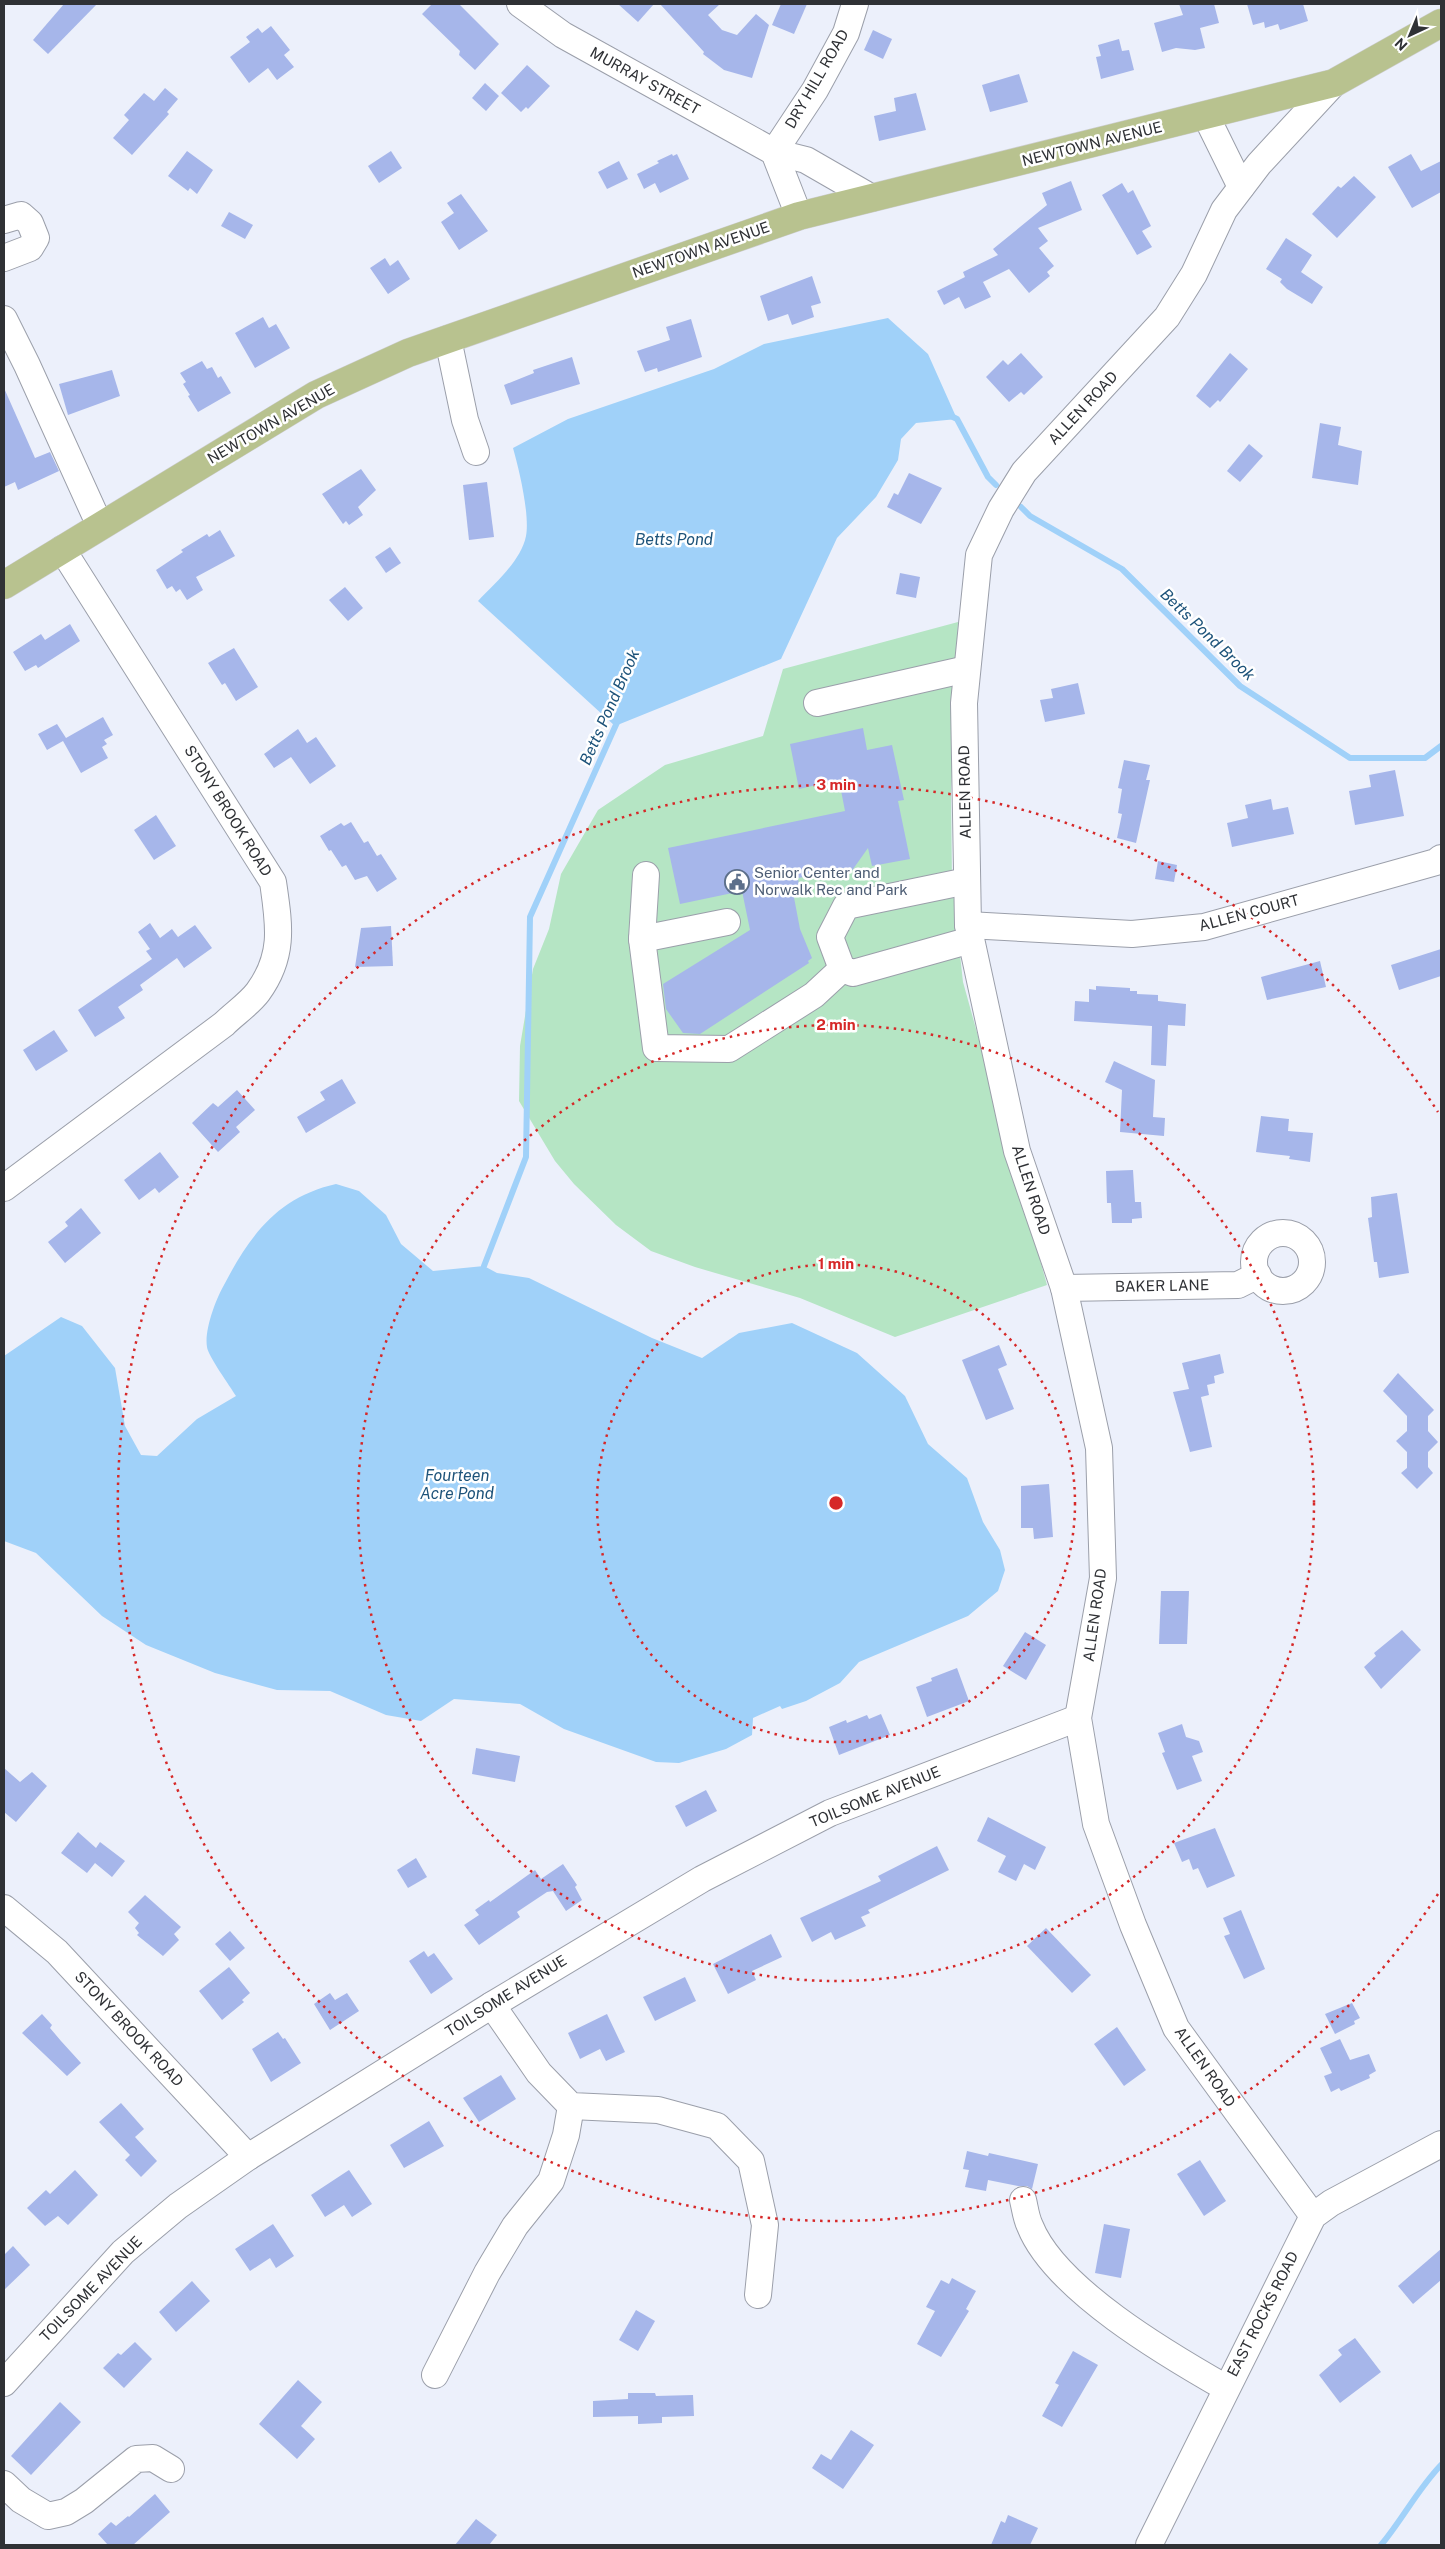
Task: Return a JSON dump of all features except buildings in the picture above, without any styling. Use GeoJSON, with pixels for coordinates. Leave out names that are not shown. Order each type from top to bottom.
{"type":"FeatureCollection","features":[{"type":"Feature","properties":{"kind":"main road","name":"NEWTOWN AVENUE"},"geometry":{"type":"LineString","coordinates":[[4,585],[316,395],[408,353],[799,216],[1334,84],[1441,23]]}},
{"type":"Feature","properties":{"kind":"street","name":"MURRAY STREET"},"geometry":{"type":"LineString","coordinates":[[520,4],[563,35],[774,152],[806,160],[872,198]]}},
{"type":"Feature","properties":{"kind":"street","name":"DRY HILL ROAD"},"geometry":{"type":"LineString","coordinates":[[774,152],[815,90],[846,34],[855,4]]}},
{"type":"Feature","properties":{"kind":"street","name":"ALLEN ROAD"},"geometry":{"type":"LineString","coordinates":[[1313,2216],[1176,2028],[1096,1824],[1078,1718],[1102,1578],[1099,1448],[1064,1288],[1017,1151],[970,932],[967,881],[964,703],[979,555],[1001,509],[1024,472],[1167,317],[1194,274],[1224,210],[1259,164],[1334,84]]}},
{"type":"Feature","properties":{"kind":"street"},"geometry":{"type":"LineString","coordinates":[[1206,116],[1241,187]]}},
{"type":"Feature","properties":{"kind":"street"},"geometry":{"type":"LineString","coordinates":[[774,152],[799,216]]}},
{"type":"Feature","properties":{"kind":"street"},"geometry":{"type":"LineString","coordinates":[[4,220],[21,215],[30,223],[36,238],[30,248],[4,258]]}},
{"type":"Feature","properties":{"kind":"street"},"geometry":{"type":"LineString","coordinates":[[4,319],[27,365],[100,526]]}},
{"type":"Feature","properties":{"kind":"street"},"geometry":{"type":"LineString","coordinates":[[448,339],[465,420],[476,452]]}},
{"type":"Feature","properties":{"kind":"street","name":"STONY BROOK ROAD"},"geometry":{"type":"LineString","coordinates":[[4,1188],[224,1024],[257,993],[276,960],[280,928],[273,882],[62,549]]}},
{"type":"Feature","properties":{"kind":"street"},"geometry":{"type":"LineString","coordinates":[[818,703],[967,669]]}},
{"type":"Feature","properties":{"kind":"street","name":"ALLEN COURT"},"geometry":{"type":"LineString","coordinates":[[842,969],[853,973],[970,932],[1132,934],[1204,926],[1439,862]]}},
{"type":"Feature","properties":{"kind":"street"},"geometry":{"type":"LineString","coordinates":[[646,875],[642,939],[656,1048],[729,1049],[814,994],[842,969],[830,937],[846,906],[967,881]]}},
{"type":"Feature","properties":{"kind":"street"},"geometry":{"type":"LineString","coordinates":[[642,939],[726,922]]}},
{"type":"Feature","properties":{"kind":"street","name":"BAKER LANE"},"geometry":{"type":"LineString","coordinates":[[1064,1288],[1238,1285],[1258,1275]]}},
{"type":"Feature","properties":{"kind":"street","name":"TOILSOME AVENUE"},"geometry":{"type":"LineString","coordinates":[[4,2383],[123,2252],[178,2206],[248,2157],[492,2005],[702,1879],[830,1813],[1078,1718]]}},
{"type":"Feature","properties":{"kind":"street","name":"STONY BROOK ROAD"},"geometry":{"type":"LineString","coordinates":[[4,1908],[57,1952],[248,2157]]}},
{"type":"Feature","properties":{"kind":"street"},"geometry":{"type":"LineString","coordinates":[[492,2005],[539,2073],[571,2106],[658,2110],[717,2126],[751,2161],[766,2225],[758,2295]]}},
{"type":"Feature","properties":{"kind":"street"},"geometry":{"type":"LineString","coordinates":[[435,2375],[487,2272],[515,2226],[550,2181],[566,2135],[571,2106]]}},
{"type":"Feature","properties":{"kind":"street","name":"EAST ROCKS ROAD"},"geometry":{"type":"LineString","coordinates":[[1149,2545],[1313,2216],[1331,2203],[1441,2144]]}},
{"type":"Feature","properties":{"kind":"street"},"geometry":{"type":"LineString","coordinates":[[1022,2200],[1029,2225],[1037,2240],[1056,2265],[1074,2283],[1129,2329],[1226,2388]]}},
{"type":"Feature","properties":{"kind":"street"},"geometry":{"type":"LineString","coordinates":[[4,2484],[21,2500],[48,2516],[66,2512],[84,2501],[136,2459],[153,2458],[171,2469]]}},
{"type":"Feature","properties":{"kind":"green space"},"geometry":{"type":"Polygon","coordinates":[[[958,622],[951,791],[952,882],[963,982],[1047,1285],[895,1337],[800,1298],[695,1267],[651,1251],[616,1225],[574,1184],[555,1161],[519,1101],[520,1046],[533,969],[549,929],[561,874],[598,810],[665,765],[763,736],[783,669],[958,622]]]}},
{"type":"Feature","properties":{"kind":"water","name":"Betts Pond"},"geometry":{"type":"Polygon","coordinates":[[[888,318],[928,354],[957,419],[916,423],[901,439],[898,460],[876,497],[837,538],[781,659],[615,726],[478,601],[513,563],[519,554],[526,536],[525,504],[513,448],[568,419],[714,369],[764,344],[888,318]]]}},
{"type":"Feature","properties":{"kind":"water","name":"Fourteen Acre Pond"},"geometry":{"type":"Polygon","coordinates":[[[336,1184],[359,1191],[386,1215],[401,1244],[433,1271],[484,1266],[497,1273],[529,1278],[652,1338],[702,1358],[739,1333],[792,1323],[857,1353],[905,1396],[928,1444],[967,1478],[983,1522],[1000,1550],[1005,1570],[998,1591],[968,1616],[859,1662],[840,1683],[806,1701],[782,1709],[780,1706],[753,1718],[752,1735],[726,1749],[679,1763],[656,1762],[564,1729],[520,1704],[454,1699],[421,1721],[386,1715],[330,1691],[277,1690],[215,1673],[146,1645],[102,1616],[36,1553],[4,1541],[4,1356],[61,1317],[82,1326],[115,1368],[125,1426],[141,1455],[157,1456],[197,1419],[236,1396],[208,1351],[207,1332],[211,1315],[221,1291],[244,1250],[256,1234],[282,1208],[316,1190],[336,1184]]]}},
{"type":"Feature","properties":{"kind":"waterway","name":"Betts Pond Brook"},"geometry":{"type":"LineString","coordinates":[[951,416],[957,419],[988,477],[996,485]]}},
{"type":"Feature","properties":{"kind":"waterway","name":"Betts Pond Brook"},"geometry":{"type":"LineString","coordinates":[[1021,507],[1030,516],[1122,569],[1240,686],[1350,758],[1425,758],[1441,746]]}},
{"type":"Feature","properties":{"kind":"waterway","name":"Betts Pond Brook"},"geometry":{"type":"LineString","coordinates":[[484,1266],[526,1157],[530,917],[619,718]]}},
{"type":"Feature","properties":{"kind":"waterway"},"geometry":{"type":"LineString","coordinates":[[1381,2545],[1441,2465]]}},
{"type":"Feature","properties":{"kind":"place","name":"Senior Center and Norwalk Rec and Park"},"geometry":{"type":"Point","coordinates":[737,882]}}]}
